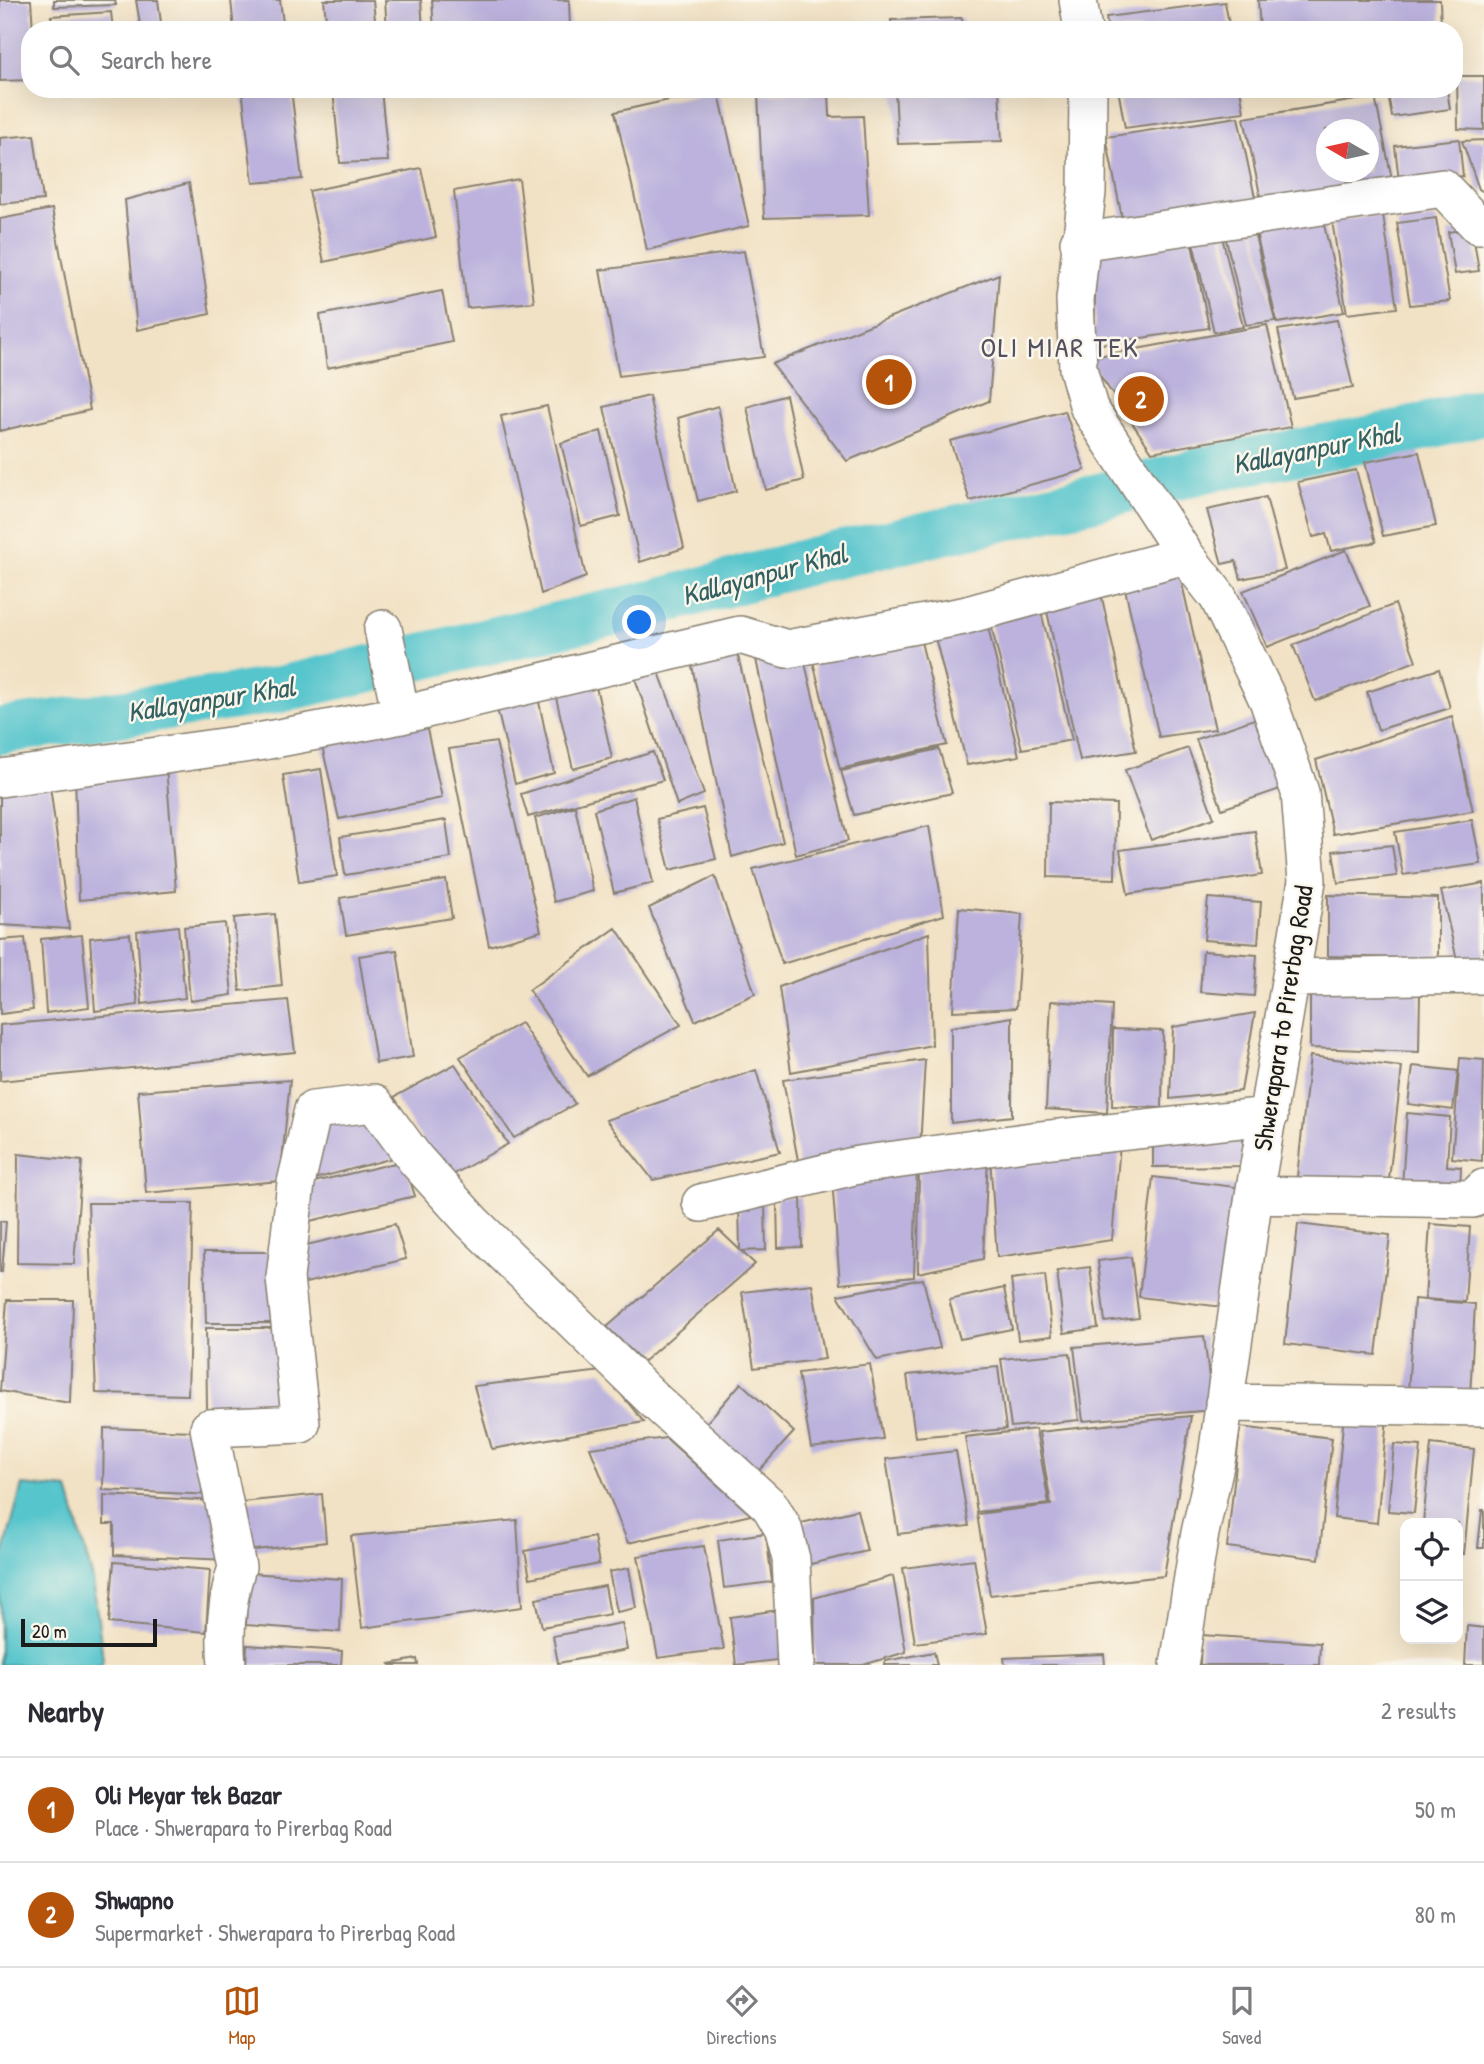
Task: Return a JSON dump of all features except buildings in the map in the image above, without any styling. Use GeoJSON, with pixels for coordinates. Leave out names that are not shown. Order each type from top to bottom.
{"type":"FeatureCollection","features":[{"type":"Feature","properties":{"kind":"street"},"geometry":{"type":"LineString","coordinates":[[1078,0],[1082,21]]}},
{"type":"Feature","properties":{"kind":"street","name":"Shwerapara to Pirerbag Road"},"geometry":{"type":"LineString","coordinates":[[1088,98],[1087,192],[1079,242],[1075,300],[1078,369],[1089,408],[1185,555],[1218,597],[1268,700],[1300,792],[1307,881],[1254,1195],[1217,1456],[1200,1533],[1179,1665]]}},
{"type":"Feature","properties":{"kind":"street"},"geometry":{"type":"LineString","coordinates":[[1079,242],[1444,188],[1478,225],[1484,225]]}},
{"type":"Feature","properties":{"kind":"street"},"geometry":{"type":"LineString","coordinates":[[0,778],[258,741],[397,700],[740,635],[787,649],[963,616],[1185,555]]}},
{"type":"Feature","properties":{"kind":"street"},"geometry":{"type":"LineString","coordinates":[[384,637],[397,700]]}},
{"type":"Feature","properties":{"kind":"street"},"geometry":{"type":"LineString","coordinates":[[1291,978],[1484,975]]}},
{"type":"Feature","properties":{"kind":"street"},"geometry":{"type":"LineString","coordinates":[[227,1665],[225,1643],[231,1587],[237,1567],[209,1428],[300,1424],[285,1278],[296,1183],[313,1110],[374,1103],[416,1160],[472,1222],[654,1400],[770,1506],[783,1528],[791,1559],[796,1665]]}},
{"type":"Feature","properties":{"kind":"street"},"geometry":{"type":"LineString","coordinates":[[701,1203],[858,1165],[1032,1141],[1269,1116]]}},
{"type":"Feature","properties":{"kind":"street"},"geometry":{"type":"LineString","coordinates":[[1254,1195],[1473,1199],[1484,1188]]}},
{"type":"Feature","properties":{"kind":"street"},"geometry":{"type":"LineString","coordinates":[[1224,1403],[1484,1407]]}},
{"type":"Feature","properties":{"kind":"water"},"geometry":{"type":"Polygon","coordinates":[[[22,1485],[68,1489],[93,1580],[103,1659],[101,1665],[0,1665],[0,1566],[22,1485]]]}},
{"type":"Feature","properties":{"kind":"waterway","name":"Kallayanpur Khal"},"geometry":{"type":"LineString","coordinates":[[0,731],[273,691],[659,602],[814,560],[1097,497],[1207,469],[1396,434],[1484,411]]}},
{"type":"Feature","properties":{"kind":"place","name":"Oli Meyar tek Bazar"},"geometry":{"type":"Point","coordinates":[889,382]}},
{"type":"Feature","properties":{"kind":"place","name":"Shwapno"},"geometry":{"type":"Point","coordinates":[1141,399]}},
{"type":"Feature","properties":{"kind":"district","name":"OLI MIAR TEK"},"geometry":{"type":"Point","coordinates":[1060,347]}}]}
